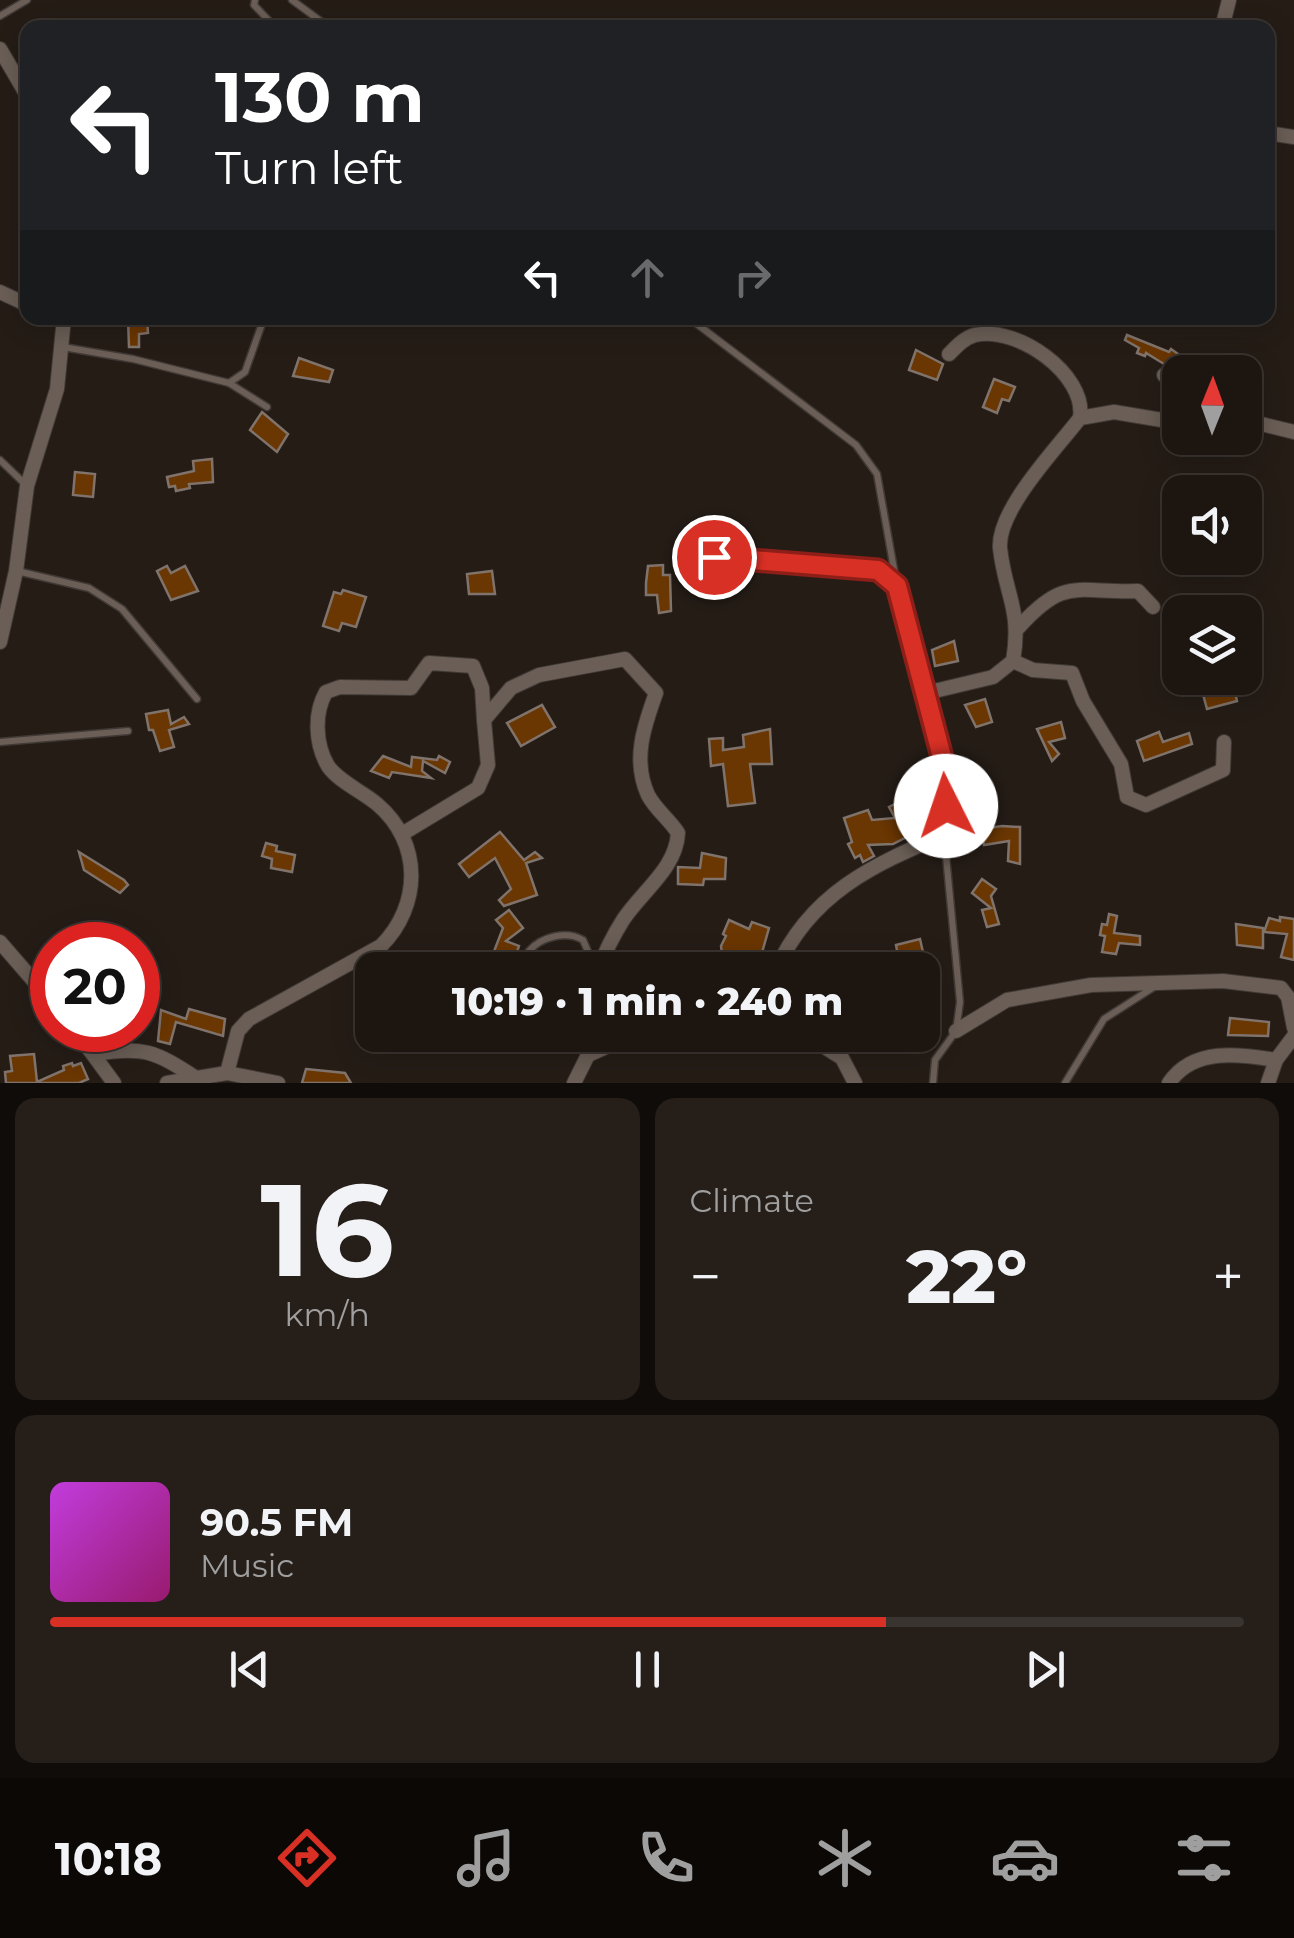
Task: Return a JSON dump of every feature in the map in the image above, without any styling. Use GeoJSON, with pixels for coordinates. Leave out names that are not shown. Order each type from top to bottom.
{"type":"FeatureCollection","features":[{"type":"Feature","properties":{"kind":"street"},"geometry":{"type":"LineString","coordinates":[[0,49],[20,83]]}},
{"type":"Feature","properties":{"kind":"street"},"geometry":{"type":"LineString","coordinates":[[0,642],[16,571],[27,486],[50,418],[64,325]]}},
{"type":"Feature","properties":{"kind":"street"},"geometry":{"type":"LineString","coordinates":[[926,693],[993,677],[1013,661],[1019,627],[1000,545],[1007,516],[1080,418],[1082,403],[1068,377],[1041,352],[1016,341],[979,334],[963,340],[950,354]]}},
{"type":"Feature","properties":{"kind":"street"},"geometry":{"type":"LineString","coordinates":[[1080,418],[1114,412],[1162,420]]}},
{"type":"Feature","properties":{"kind":"street"},"geometry":{"type":"LineString","coordinates":[[1262,424],[1294,432]]}},
{"type":"Feature","properties":{"kind":"street"},"geometry":{"type":"LineString","coordinates":[[714,557],[878,570],[897,586]]}},
{"type":"Feature","properties":{"kind":"street"},"geometry":{"type":"LineString","coordinates":[[1019,627],[1052,595],[1068,588],[1098,593],[1138,591],[1154,606]]}},
{"type":"Feature","properties":{"kind":"street"},"geometry":{"type":"LineString","coordinates":[[484,720],[511,688],[539,675],[624,658],[656,693],[642,734],[640,766],[649,797],[678,833],[678,845],[662,874],[625,916],[606,952]]}},
{"type":"Feature","properties":{"kind":"street"},"geometry":{"type":"LineString","coordinates":[[1013,661],[1033,670],[1072,673],[1083,701],[1121,764],[1127,797],[1146,805],[1223,770],[1224,742]]}},
{"type":"Feature","properties":{"kind":"street"},"geometry":{"type":"LineString","coordinates":[[227,1073],[238,1031],[249,1019],[381,946],[397,930],[412,896],[412,870],[402,834],[380,806],[330,768],[318,739],[319,705],[326,692],[340,687],[411,688],[429,664],[473,666],[482,688],[488,764],[478,788],[402,834]]}},
{"type":"Feature","properties":{"kind":"street"},"geometry":{"type":"LineString","coordinates":[[785,952],[830,895],[876,864],[944,835]]}},
{"type":"Feature","properties":{"kind":"street"},"geometry":{"type":"LineString","coordinates":[[3,950],[30,979]]}},
{"type":"Feature","properties":{"kind":"street"},"geometry":{"type":"LineString","coordinates":[[956,1031],[986,1009],[1036,992],[1134,981],[1156,986],[1190,981],[1264,984],[1286,991],[1294,1028]]}},
{"type":"Feature","properties":{"kind":"street"},"geometry":{"type":"LineString","coordinates":[[1268,1083],[1276,1060],[1294,1036]]}},
{"type":"Feature","properties":{"kind":"street"},"geometry":{"type":"LineString","coordinates":[[114,1083],[95,1054],[134,1048],[166,1058],[196,1078]]}},
{"type":"Feature","properties":{"kind":"street"},"geometry":{"type":"LineString","coordinates":[[574,1083],[588,1052]]}},
{"type":"Feature","properties":{"kind":"street"},"geometry":{"type":"LineString","coordinates":[[588,1055],[595,1052]]}},
{"type":"Feature","properties":{"kind":"street"},"geometry":{"type":"LineString","coordinates":[[833,1052],[842,1058],[855,1083]]}},
{"type":"Feature","properties":{"kind":"street"},"geometry":{"type":"LineString","coordinates":[[1169,1083],[1188,1066],[1224,1054],[1276,1060]]}},
{"type":"Feature","properties":{"kind":"street"},"geometry":{"type":"LineString","coordinates":[[166,1083],[227,1073],[278,1083]]}},
{"type":"Feature","properties":{"kind":"lane"},"geometry":{"type":"LineString","coordinates":[[0,16],[28,0]]}},
{"type":"Feature","properties":{"kind":"lane"},"geometry":{"type":"LineString","coordinates":[[255,0],[254,5],[268,20]]}},
{"type":"Feature","properties":{"kind":"lane"},"geometry":{"type":"LineString","coordinates":[[292,0],[319,20]]}},
{"type":"Feature","properties":{"kind":"lane"},"geometry":{"type":"LineString","coordinates":[[229,383],[245,372],[262,325]]}},
{"type":"Feature","properties":{"kind":"lane"},"geometry":{"type":"LineString","coordinates":[[698,325],[856,445],[877,474],[897,586],[947,776],[944,835],[960,1002],[956,1031],[935,1060],[933,1083]]}},
{"type":"Feature","properties":{"kind":"lane"},"geometry":{"type":"LineString","coordinates":[[62,346],[229,383],[267,407]]}},
{"type":"Feature","properties":{"kind":"lane"},"geometry":{"type":"LineString","coordinates":[[0,460],[27,486]]}},
{"type":"Feature","properties":{"kind":"lane"},"geometry":{"type":"LineString","coordinates":[[16,571],[89,588],[122,609],[198,700]]}},
{"type":"Feature","properties":{"kind":"lane"},"geometry":{"type":"LineString","coordinates":[[0,742],[128,731]]}},
{"type":"Feature","properties":{"kind":"lane"},"geometry":{"type":"LineString","coordinates":[[529,952],[536,943],[572,934],[583,940],[589,952]]}},
{"type":"Feature","properties":{"kind":"lane"},"geometry":{"type":"LineString","coordinates":[[1065,1083],[1104,1019],[1156,986]]}},
{"type":"Feature","properties":{"kind":"building"},"geometry":{"type":"Polygon","coordinates":[[[128,325],[147,325],[148,333],[139,334],[139,347],[129,347],[128,325]]]}},
{"type":"Feature","properties":{"kind":"building"},"geometry":{"type":"Polygon","coordinates":[[[1127,335],[1180,355],[1162,355],[1162,363],[1146,353],[1137,353],[1139,348],[1125,340],[1127,335]]]}},
{"type":"Feature","properties":{"kind":"building"},"geometry":{"type":"Polygon","coordinates":[[[916,350],[943,364],[937,380],[909,370],[916,350]]]}},
{"type":"Feature","properties":{"kind":"building"},"geometry":{"type":"Polygon","coordinates":[[[299,358],[333,370],[329,382],[293,376],[299,358]]]}},
{"type":"Feature","properties":{"kind":"building"},"geometry":{"type":"Polygon","coordinates":[[[994,379],[1015,387],[1009,401],[1002,399],[997,413],[983,407],[994,379]]]}},
{"type":"Feature","properties":{"kind":"building"},"geometry":{"type":"Polygon","coordinates":[[[262,412],[288,434],[277,452],[250,430],[262,412]]]}},
{"type":"Feature","properties":{"kind":"building"},"geometry":{"type":"Polygon","coordinates":[[[212,459],[213,482],[189,484],[190,488],[176,491],[175,486],[169,487],[167,477],[194,471],[193,461],[212,459]]]}},
{"type":"Feature","properties":{"kind":"building"},"geometry":{"type":"Polygon","coordinates":[[[75,472],[95,474],[93,497],[73,495],[75,472]]]}},
{"type":"Feature","properties":{"kind":"building"},"geometry":{"type":"Polygon","coordinates":[[[663,565],[663,575],[670,575],[671,611],[659,613],[657,595],[646,595],[646,583],[648,566],[663,565]]]}},
{"type":"Feature","properties":{"kind":"building"},"geometry":{"type":"Polygon","coordinates":[[[167,566],[171,573],[185,566],[198,591],[171,600],[157,571],[167,566]]]}},
{"type":"Feature","properties":{"kind":"building"},"geometry":{"type":"Polygon","coordinates":[[[492,571],[495,594],[469,594],[467,574],[492,571]]]}},
{"type":"Feature","properties":{"kind":"building"},"geometry":{"type":"Polygon","coordinates":[[[343,590],[366,597],[356,627],[342,623],[339,631],[323,626],[334,592],[341,594],[343,590]]]}},
{"type":"Feature","properties":{"kind":"building"},"geometry":{"type":"Polygon","coordinates":[[[954,641],[958,661],[935,666],[932,650],[954,641]]]}},
{"type":"Feature","properties":{"kind":"building"},"geometry":{"type":"Polygon","coordinates":[[[1203,695],[1236,695],[1237,701],[1207,709],[1203,695]]]}},
{"type":"Feature","properties":{"kind":"building"},"geometry":{"type":"Polygon","coordinates":[[[985,699],[992,722],[976,727],[965,705],[985,699]]]}},
{"type":"Feature","properties":{"kind":"building"},"geometry":{"type":"Polygon","coordinates":[[[542,705],[555,727],[521,746],[507,723],[542,705]]]}},
{"type":"Feature","properties":{"kind":"building"},"geometry":{"type":"Polygon","coordinates":[[[168,710],[171,724],[184,717],[189,724],[169,730],[174,747],[160,751],[146,714],[168,710]]]}},
{"type":"Feature","properties":{"kind":"building"},"geometry":{"type":"Polygon","coordinates":[[[1061,722],[1065,738],[1049,742],[1059,754],[1052,761],[1037,729],[1061,722]]]}},
{"type":"Feature","properties":{"kind":"building"},"geometry":{"type":"Polygon","coordinates":[[[770,729],[772,764],[750,764],[755,803],[728,806],[723,764],[711,766],[709,739],[723,738],[723,750],[744,747],[743,735],[770,729]]]}},
{"type":"Feature","properties":{"kind":"building"},"geometry":{"type":"Polygon","coordinates":[[[1159,732],[1163,742],[1189,733],[1192,744],[1144,761],[1137,741],[1159,732]]]}},
{"type":"Feature","properties":{"kind":"building"},"geometry":{"type":"Polygon","coordinates":[[[383,756],[411,767],[412,757],[437,760],[439,756],[450,762],[445,773],[423,761],[422,771],[431,778],[392,772],[389,778],[371,771],[383,756]]]}},
{"type":"Feature","properties":{"kind":"building"},"geometry":{"type":"Polygon","coordinates":[[[921,791],[929,804],[916,812],[924,828],[893,844],[868,845],[874,856],[863,862],[860,855],[855,858],[848,844],[852,842],[844,818],[868,810],[872,820],[895,818],[889,807],[921,791]]]}},
{"type":"Feature","properties":{"kind":"building"},"geometry":{"type":"Polygon","coordinates":[[[1020,827],[1020,864],[1008,861],[1009,841],[984,845],[981,829],[1020,827]]]}},
{"type":"Feature","properties":{"kind":"building"},"geometry":{"type":"Polygon","coordinates":[[[500,832],[524,860],[535,852],[542,858],[526,863],[537,895],[504,906],[499,900],[511,889],[495,858],[469,877],[459,864],[500,832]]]}},
{"type":"Feature","properties":{"kind":"building"},"geometry":{"type":"Polygon","coordinates":[[[266,843],[277,846],[276,851],[295,855],[292,872],[271,868],[272,859],[262,856],[266,843]]]}},
{"type":"Feature","properties":{"kind":"building"},"geometry":{"type":"Polygon","coordinates":[[[79,852],[128,885],[120,893],[84,870],[79,852]]]}},
{"type":"Feature","properties":{"kind":"building"},"geometry":{"type":"Polygon","coordinates":[[[702,853],[726,858],[725,879],[704,879],[703,885],[678,884],[678,867],[700,868],[702,853]]]}},
{"type":"Feature","properties":{"kind":"building"},"geometry":{"type":"Polygon","coordinates":[[[982,879],[996,889],[991,896],[999,924],[987,927],[982,910],[991,908],[972,893],[982,879]]]}},
{"type":"Feature","properties":{"kind":"building"},"geometry":{"type":"Polygon","coordinates":[[[509,910],[523,928],[506,941],[519,946],[517,952],[494,952],[503,928],[496,920],[509,910]]]}},
{"type":"Feature","properties":{"kind":"building"},"geometry":{"type":"Polygon","coordinates":[[[1109,914],[1117,916],[1114,933],[1140,936],[1140,945],[1119,943],[1116,954],[1102,952],[1102,924],[1107,925],[1109,914]]]}},
{"type":"Feature","properties":{"kind":"building"},"geometry":{"type":"Polygon","coordinates":[[[1280,917],[1294,919],[1294,960],[1281,957],[1287,934],[1264,932],[1269,918],[1280,921],[1280,917]]]}},
{"type":"Feature","properties":{"kind":"building"},"geometry":{"type":"Polygon","coordinates":[[[729,920],[749,929],[752,922],[769,928],[762,952],[722,952],[726,936],[723,934],[729,920]]]}},
{"type":"Feature","properties":{"kind":"building"},"geometry":{"type":"Polygon","coordinates":[[[1236,924],[1263,928],[1263,948],[1237,945],[1236,924]]]}},
{"type":"Feature","properties":{"kind":"building"},"geometry":{"type":"Polygon","coordinates":[[[920,939],[923,952],[897,952],[896,945],[920,939]]]}},
{"type":"Feature","properties":{"kind":"building"},"geometry":{"type":"Polygon","coordinates":[[[189,1009],[225,1019],[223,1036],[176,1022],[170,1044],[160,1042],[161,1010],[186,1019],[189,1009]]]}},
{"type":"Feature","properties":{"kind":"building"},"geometry":{"type":"Polygon","coordinates":[[[1230,1018],[1269,1022],[1268,1036],[1228,1035],[1230,1018]]]}},
{"type":"Feature","properties":{"kind":"building"},"geometry":{"type":"Polygon","coordinates":[[[34,1054],[37,1082],[72,1063],[81,1063],[88,1079],[79,1083],[6,1083],[5,1072],[12,1071],[10,1056],[34,1054]]]}},
{"type":"Feature","properties":{"kind":"building"},"geometry":{"type":"Polygon","coordinates":[[[306,1069],[345,1073],[351,1083],[302,1083],[306,1069]]]}},
{"type":"Feature","properties":{"kind":"route"},"geometry":{"type":"LineString","coordinates":[[714,557],[878,570],[897,586],[947,776],[946,806]]}}]}
